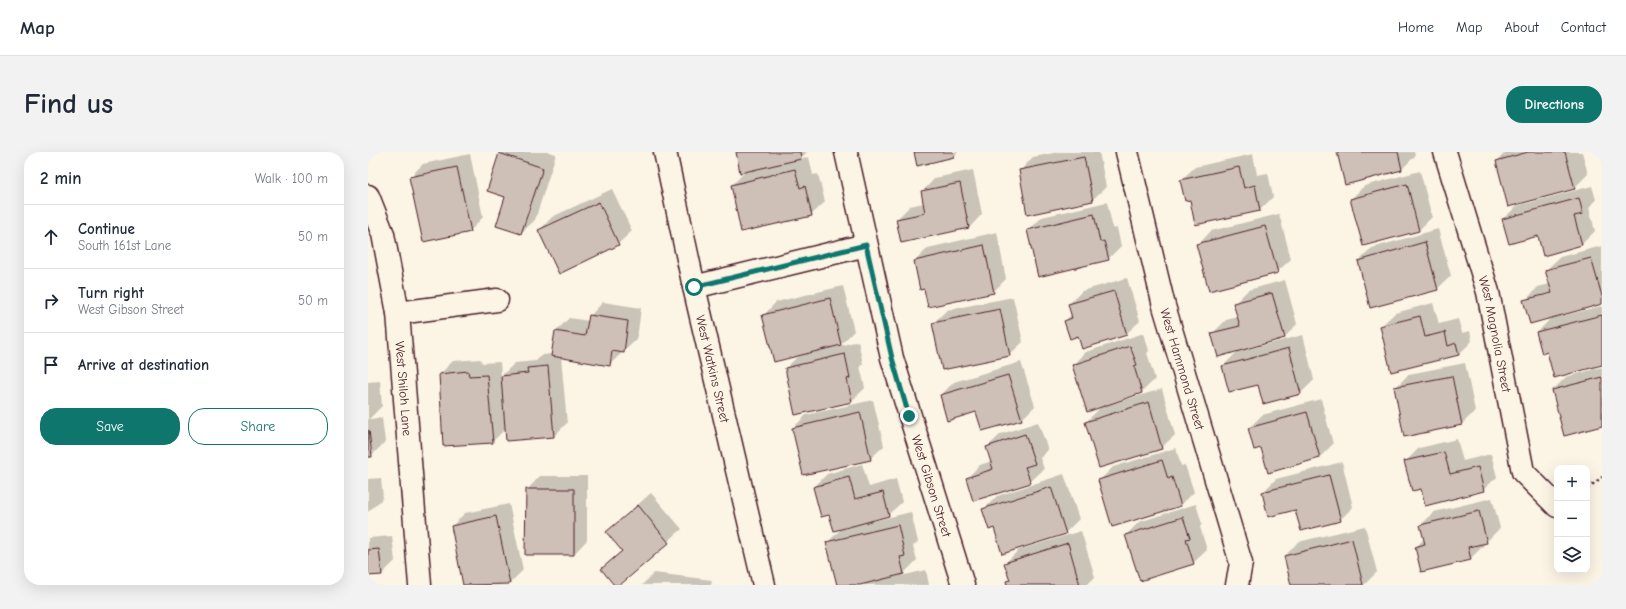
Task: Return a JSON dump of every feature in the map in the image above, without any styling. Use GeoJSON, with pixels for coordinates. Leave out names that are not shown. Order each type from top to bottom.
{"type":"FeatureCollection","features":[{"type":"Feature","properties":{"kind":"street","name":"West Watkins Street"},"geometry":{"type":"LineString","coordinates":[[665,152],[694,287],[764,585]]}},
{"type":"Feature","properties":{"kind":"street","name":"West Gibson Street"},"geometry":{"type":"LineString","coordinates":[[846,152],[892,358],[963,585]]}},
{"type":"Feature","properties":{"kind":"street","name":"West Hammond Street"},"geometry":{"type":"LineString","coordinates":[[1128,152],[1164,306],[1241,563],[1237,585]]}},
{"type":"Feature","properties":{"kind":"street","name":"West Magnolia Street"},"geometry":{"type":"LineString","coordinates":[[1444,152],[1488,292],[1523,472],[1554,503]]}},
{"type":"Feature","properties":{"kind":"street","name":"West Shiloh Lane"},"geometry":{"type":"LineString","coordinates":[[368,196],[383,234],[398,313],[420,585]]}},
{"type":"Feature","properties":{"kind":"street"},"geometry":{"type":"LineString","coordinates":[[694,287],[866,245]]}},
{"type":"Feature","properties":{"kind":"street"},"geometry":{"type":"LineString","coordinates":[[398,313],[497,300]]}},
{"type":"Feature","properties":{"kind":"path"},"geometry":{"type":"LineString","coordinates":[[1590,487],[1602,477]]}},
{"type":"Feature","properties":{"kind":"building"},"geometry":{"type":"Polygon","coordinates":[[[736,152],[800,152],[801,159],[740,173],[736,152]]]}},
{"type":"Feature","properties":{"kind":"building"},"geometry":{"type":"Polygon","coordinates":[[[914,152],[953,152],[954,157],[917,166],[914,152]]]}},
{"type":"Feature","properties":{"kind":"building"},"geometry":{"type":"Polygon","coordinates":[[[1337,152],[1398,152],[1402,170],[1345,185],[1337,152]]]}},
{"type":"Feature","properties":{"kind":"building"},"geometry":{"type":"Polygon","coordinates":[[[1528,152],[1565,152],[1575,189],[1508,207],[1496,161],[1528,152]]]}},
{"type":"Feature","properties":{"kind":"building"},"geometry":{"type":"Polygon","coordinates":[[[499,153],[543,168],[521,234],[496,226],[505,197],[487,191],[499,153]]]}},
{"type":"Feature","properties":{"kind":"building"},"geometry":{"type":"Polygon","coordinates":[[[1084,157],[1093,201],[1027,215],[1019,170],[1084,157]]]}},
{"type":"Feature","properties":{"kind":"building"},"geometry":{"type":"Polygon","coordinates":[[[457,167],[471,232],[423,242],[409,177],[457,167]]]}},
{"type":"Feature","properties":{"kind":"building"},"geometry":{"type":"Polygon","coordinates":[[[1239,167],[1244,188],[1255,185],[1260,211],[1195,225],[1190,200],[1185,201],[1180,180],[1239,167]]]}},
{"type":"Feature","properties":{"kind":"building"},"geometry":{"type":"Polygon","coordinates":[[[795,169],[800,188],[805,186],[812,216],[741,232],[731,185],[795,169]]]}},
{"type":"Feature","properties":{"kind":"building"},"geometry":{"type":"Polygon","coordinates":[[[960,183],[969,228],[901,243],[896,219],[925,213],[921,191],[960,183]]]}},
{"type":"Feature","properties":{"kind":"building"},"geometry":{"type":"Polygon","coordinates":[[[1407,184],[1419,231],[1363,246],[1350,199],[1407,184]]]}},
{"type":"Feature","properties":{"kind":"building"},"geometry":{"type":"Polygon","coordinates":[[[1579,198],[1583,214],[1574,216],[1582,245],[1543,256],[1538,236],[1509,244],[1502,219],[1579,198]]]}},
{"type":"Feature","properties":{"kind":"building"},"geometry":{"type":"Polygon","coordinates":[[[599,202],[619,245],[559,274],[538,230],[599,202]]]}},
{"type":"Feature","properties":{"kind":"building"},"geometry":{"type":"Polygon","coordinates":[[[1094,214],[1100,242],[1104,241],[1109,260],[1038,277],[1027,230],[1094,214]]]}},
{"type":"Feature","properties":{"kind":"building"},"geometry":{"type":"Polygon","coordinates":[[[1265,226],[1278,273],[1209,291],[1196,244],[1265,226]]]}},
{"type":"Feature","properties":{"kind":"building"},"geometry":{"type":"Polygon","coordinates":[[[1425,242],[1438,290],[1370,308],[1358,261],[1425,242]]]}},
{"type":"Feature","properties":{"kind":"building"},"geometry":{"type":"Polygon","coordinates":[[[984,245],[994,293],[928,307],[924,289],[920,290],[914,261],[984,245]]]}},
{"type":"Feature","properties":{"kind":"building"},"geometry":{"type":"Polygon","coordinates":[[[1591,258],[1602,296],[1602,304],[1530,324],[1523,300],[1552,293],[1545,270],[1591,258]]]}},
{"type":"Feature","properties":{"kind":"building"},"geometry":{"type":"Polygon","coordinates":[[[1114,291],[1127,335],[1082,349],[1078,336],[1070,339],[1064,321],[1072,318],[1068,304],[1114,291]]]}},
{"type":"Feature","properties":{"kind":"building"},"geometry":{"type":"Polygon","coordinates":[[[1272,293],[1285,338],[1218,357],[1211,333],[1240,326],[1233,303],[1272,293]]]}},
{"type":"Feature","properties":{"kind":"building"},"geometry":{"type":"Polygon","coordinates":[[[830,298],[841,345],[774,362],[762,315],[830,298]]]}},
{"type":"Feature","properties":{"kind":"building"},"geometry":{"type":"Polygon","coordinates":[[[1000,309],[1010,356],[942,370],[932,323],[1000,309]]]}},
{"type":"Feature","properties":{"kind":"building"},"geometry":{"type":"Polygon","coordinates":[[[589,315],[628,321],[624,353],[612,351],[610,366],[551,356],[555,331],[585,336],[589,315]]]}},
{"type":"Feature","properties":{"kind":"building"},"geometry":{"type":"Polygon","coordinates":[[[1602,315],[1602,365],[1554,378],[1547,352],[1542,354],[1536,332],[1602,315]]]}},
{"type":"Feature","properties":{"kind":"building"},"geometry":{"type":"Polygon","coordinates":[[[1420,316],[1425,337],[1445,332],[1448,346],[1456,343],[1459,355],[1391,372],[1380,326],[1420,316]]]}},
{"type":"Feature","properties":{"kind":"building"},"geometry":{"type":"Polygon","coordinates":[[[1130,346],[1137,365],[1134,366],[1142,393],[1087,412],[1072,365],[1130,346]]]}},
{"type":"Feature","properties":{"kind":"building"},"geometry":{"type":"Polygon","coordinates":[[[1289,348],[1301,394],[1263,404],[1258,385],[1229,392],[1222,366],[1289,348]]]}},
{"type":"Feature","properties":{"kind":"building"},"geometry":{"type":"Polygon","coordinates":[[[845,354],[850,378],[847,379],[852,402],[795,415],[785,368],[845,354]]]}},
{"type":"Feature","properties":{"kind":"building"},"geometry":{"type":"Polygon","coordinates":[[[548,366],[554,437],[506,441],[501,376],[528,373],[527,368],[548,366]]]}},
{"type":"Feature","properties":{"kind":"building"},"geometry":{"type":"Polygon","coordinates":[[[468,371],[469,376],[487,375],[493,443],[443,446],[439,374],[468,371]]]}},
{"type":"Feature","properties":{"kind":"building"},"geometry":{"type":"Polygon","coordinates":[[[1008,375],[1022,420],[982,431],[976,412],[947,421],[940,395],[1008,375]]]}},
{"type":"Feature","properties":{"kind":"building"},"geometry":{"type":"Polygon","coordinates":[[[1452,376],[1462,425],[1404,437],[1394,387],[1452,376]]]}},
{"type":"Feature","properties":{"kind":"building"},"geometry":{"type":"Polygon","coordinates":[[[1602,377],[1602,426],[1564,436],[1552,390],[1602,377]]]}},
{"type":"Feature","properties":{"kind":"building"},"geometry":{"type":"Polygon","coordinates":[[[1149,402],[1162,449],[1099,468],[1085,422],[1149,402]]]}},
{"type":"Feature","properties":{"kind":"building"},"geometry":{"type":"Polygon","coordinates":[[[860,412],[871,460],[803,475],[792,428],[860,412]]]}},
{"type":"Feature","properties":{"kind":"building"},"geometry":{"type":"Polygon","coordinates":[[[1307,412],[1320,458],[1268,473],[1261,448],[1254,450],[1248,428],[1307,412]]]}},
{"type":"Feature","properties":{"kind":"building"},"geometry":{"type":"Polygon","coordinates":[[[369,430],[372,457],[368,457],[369,430]]]}},
{"type":"Feature","properties":{"kind":"building"},"geometry":{"type":"Polygon","coordinates":[[[1025,434],[1035,464],[1025,467],[1031,483],[973,501],[966,478],[993,469],[986,447],[1025,434]]]}},
{"type":"Feature","properties":{"kind":"building"},"geometry":{"type":"Polygon","coordinates":[[[1444,452],[1450,474],[1478,467],[1484,491],[1425,506],[1421,489],[1412,491],[1404,461],[1444,452]]]}},
{"type":"Feature","properties":{"kind":"building"},"geometry":{"type":"Polygon","coordinates":[[[1162,460],[1168,479],[1172,477],[1181,506],[1112,527],[1098,480],[1162,460]]]}},
{"type":"Feature","properties":{"kind":"building"},"geometry":{"type":"Polygon","coordinates":[[[1329,475],[1341,521],[1301,531],[1295,510],[1268,517],[1262,492],[1329,475]]]}},
{"type":"Feature","properties":{"kind":"building"},"geometry":{"type":"Polygon","coordinates":[[[849,477],[855,499],[883,492],[889,516],[834,531],[829,515],[821,517],[813,487],[849,477]]]}},
{"type":"Feature","properties":{"kind":"building"},"geometry":{"type":"Polygon","coordinates":[[[1051,487],[1066,534],[1002,554],[994,528],[989,530],[982,509],[1051,487]]]}},
{"type":"Feature","properties":{"kind":"building"},"geometry":{"type":"Polygon","coordinates":[[[526,489],[574,489],[574,555],[525,555],[526,489]]]}},
{"type":"Feature","properties":{"kind":"building"},"geometry":{"type":"Polygon","coordinates":[[[638,505],[669,543],[620,585],[614,585],[601,569],[622,551],[606,532],[638,505]]]}},
{"type":"Feature","properties":{"kind":"building"},"geometry":{"type":"Polygon","coordinates":[[[1479,511],[1487,543],[1468,547],[1471,560],[1421,572],[1415,547],[1425,544],[1420,525],[1479,511]]]}},
{"type":"Feature","properties":{"kind":"building"},"geometry":{"type":"Polygon","coordinates":[[[496,516],[510,584],[463,585],[451,526],[496,516]]]}},
{"type":"Feature","properties":{"kind":"building"},"geometry":{"type":"Polygon","coordinates":[[[1183,517],[1190,538],[1186,539],[1194,564],[1140,581],[1125,535],[1183,517]]]}},
{"type":"Feature","properties":{"kind":"building"},"geometry":{"type":"Polygon","coordinates":[[[898,525],[905,556],[900,557],[904,574],[860,585],[837,585],[826,542],[898,525]]]}},
{"type":"Feature","properties":{"kind":"building"},"geometry":{"type":"Polygon","coordinates":[[[1352,539],[1363,585],[1291,585],[1284,556],[1352,539]]]}},
{"type":"Feature","properties":{"kind":"building"},"geometry":{"type":"Polygon","coordinates":[[[1068,543],[1080,585],[1007,585],[1006,581],[1010,580],[1004,563],[1068,543]]]}},
{"type":"Feature","properties":{"kind":"building"},"geometry":{"type":"Polygon","coordinates":[[[379,549],[382,575],[368,576],[368,550],[379,549]]]}},
{"type":"Feature","properties":{"kind":"route"},"geometry":{"type":"LineString","coordinates":[[694,287],[866,245],[892,358],[909,416]]}}]}
